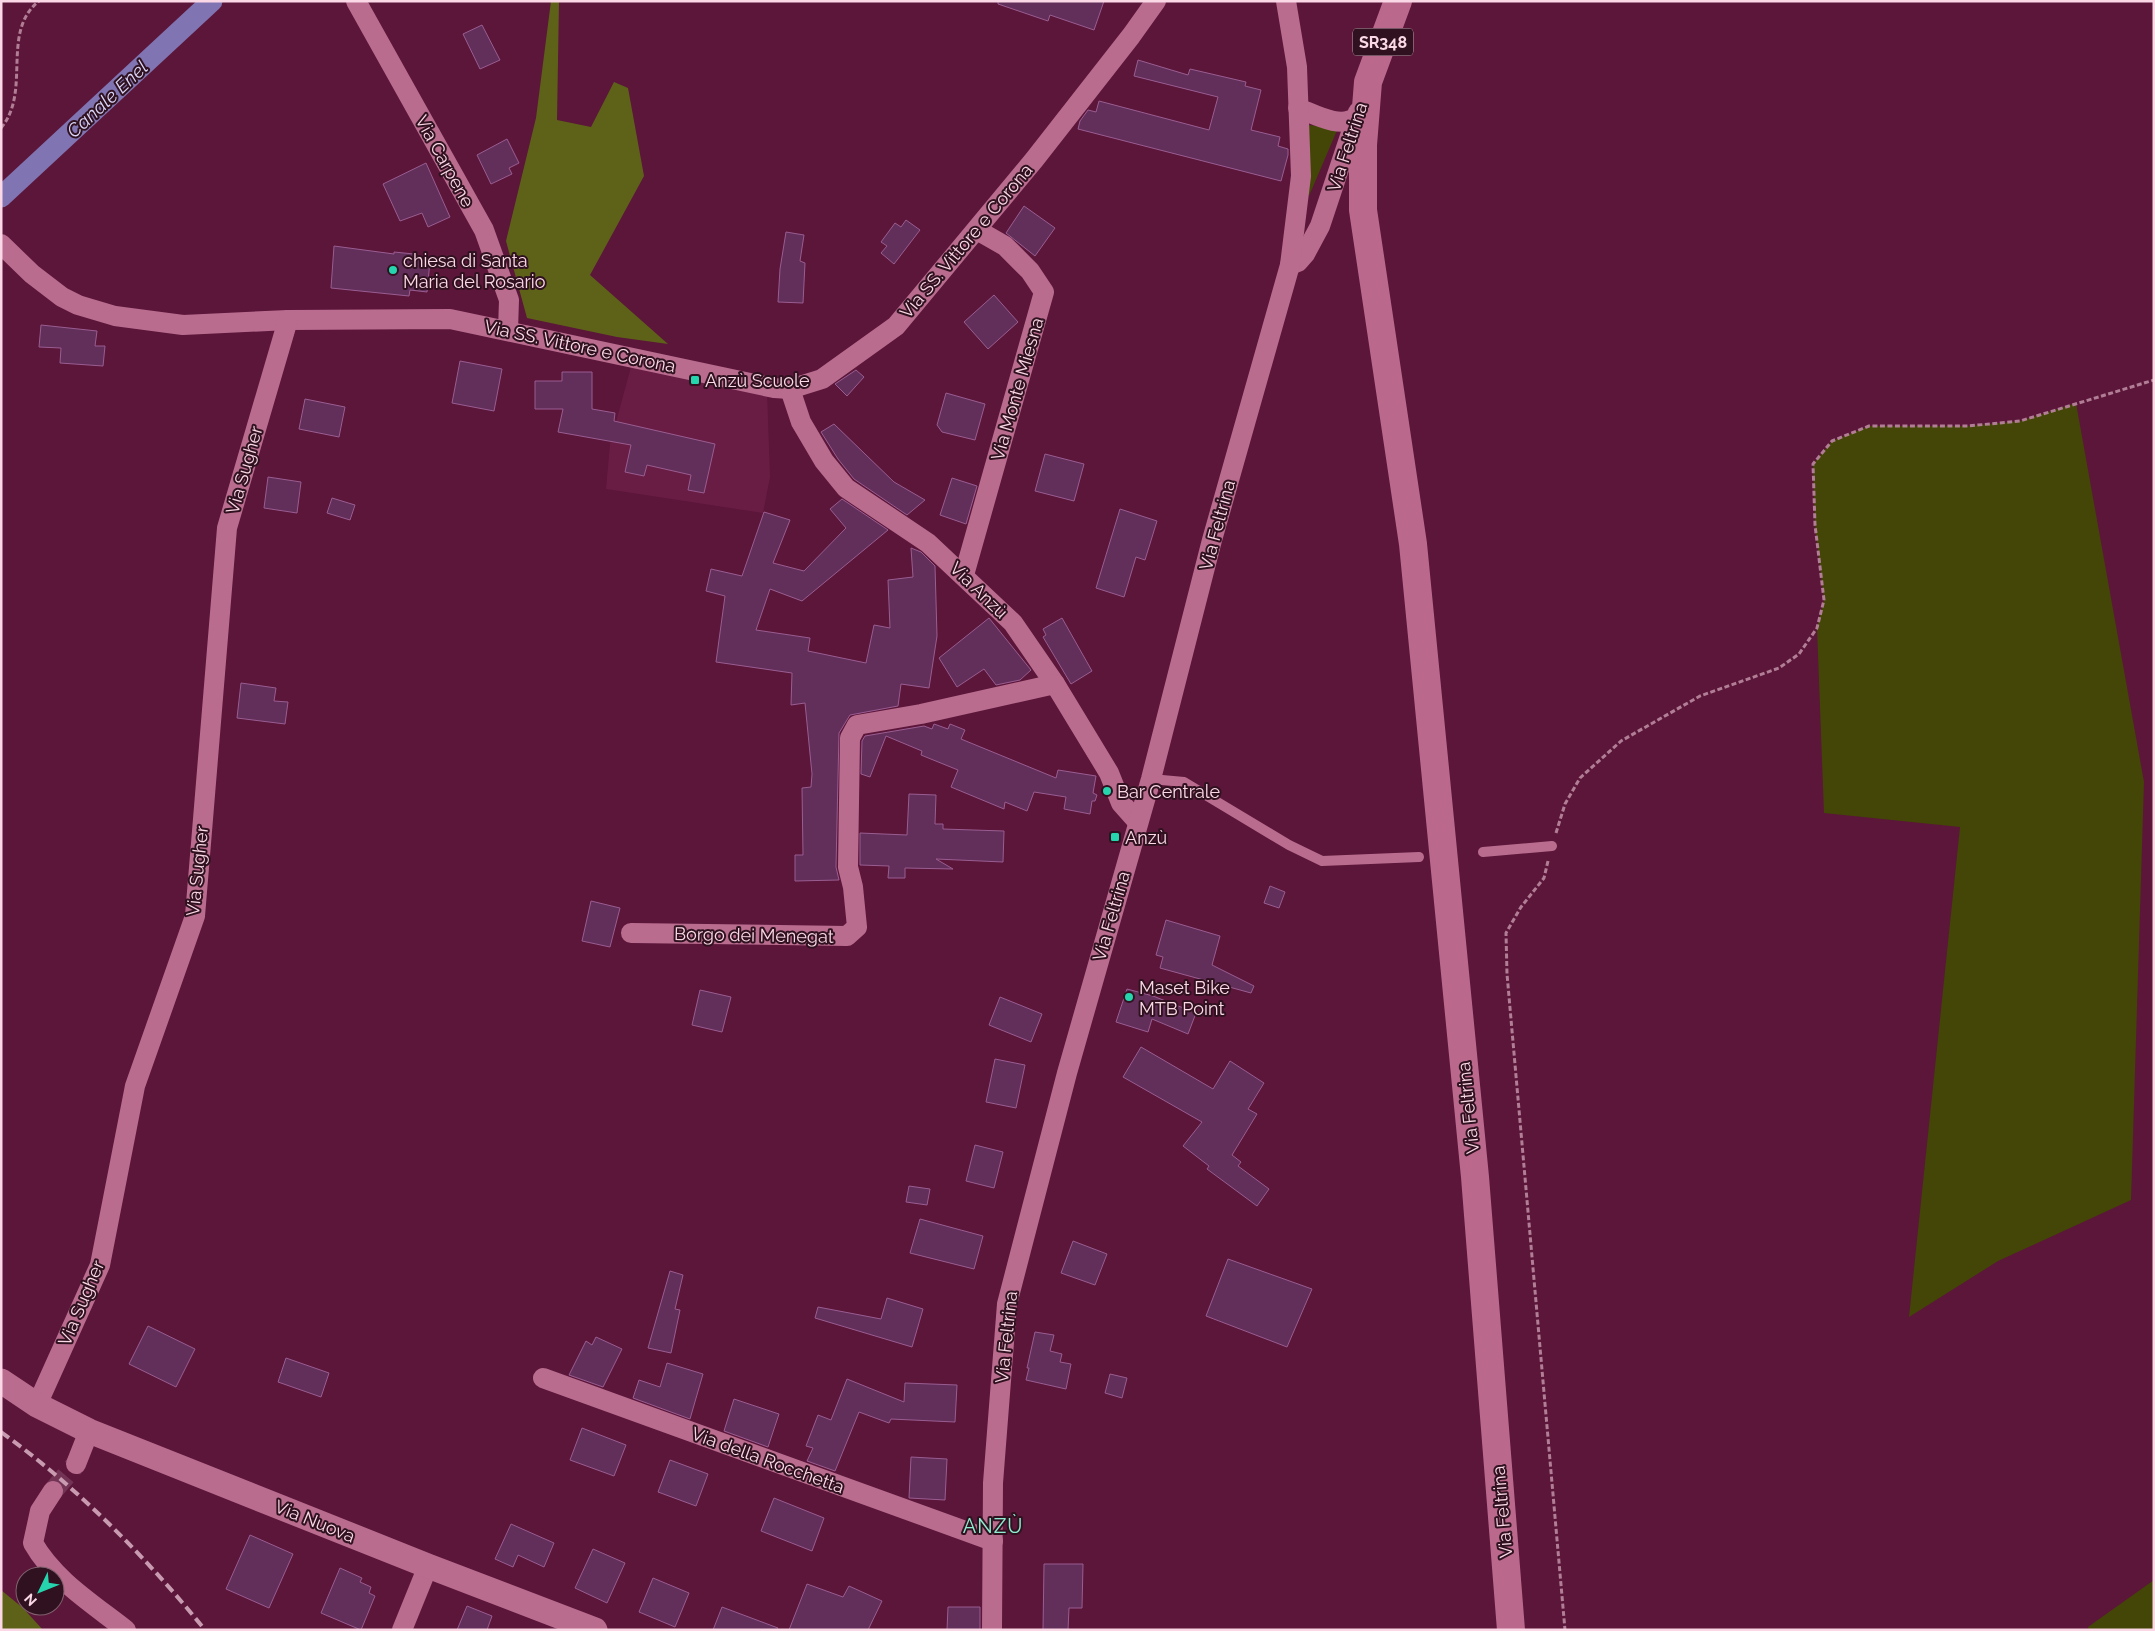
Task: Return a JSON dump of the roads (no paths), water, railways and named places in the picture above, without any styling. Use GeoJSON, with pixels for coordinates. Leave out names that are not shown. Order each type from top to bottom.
{"type":"FeatureCollection","features":[{"type":"Feature","properties":{"kind":"main road","name":"Via Feltrina"},"geometry":{"type":"LineString","coordinates":[[1398,1],[1368,82],[1363,145],[1363,210],[1413,544],[1475,1177],[1511,1630]]}},
{"type":"Feature","properties":{"kind":"street","name":"Via Carpene"},"geometry":{"type":"LineString","coordinates":[[356,1],[484,230],[509,300],[508,330]]}},
{"type":"Feature","properties":{"kind":"street","name":"Via SS. Vittore e Corona"},"geometry":{"type":"LineString","coordinates":[[1,244],[47,286],[78,305],[94,311],[142,321],[183,325],[288,320],[450,319],[790,390],[822,379],[896,326],[977,230],[1131,36],[1156,1]]}},
{"type":"Feature","properties":{"kind":"street"},"geometry":{"type":"LineString","coordinates":[[1286,1],[1297,67],[1301,176],[1290,265]]}},
{"type":"Feature","properties":{"kind":"street","name":"Via Feltrina"},"geometry":{"type":"LineString","coordinates":[[992,1630],[993,1483],[1006,1304],[1066,1073],[1150,779],[1212,540],[1290,265],[1298,262],[1306,254],[1320,226],[1368,82]]}},
{"type":"Feature","properties":{"kind":"street"},"geometry":{"type":"LineString","coordinates":[[1298,108],[1338,122],[1349,122],[1357,117]]}},
{"type":"Feature","properties":{"kind":"street","name":"Via Monte Miesna"},"geometry":{"type":"LineString","coordinates":[[964,576],[1044,292],[1030,271],[1005,246],[977,230]]}},
{"type":"Feature","properties":{"kind":"street","name":"Via Sugher"},"geometry":{"type":"LineString","coordinates":[[37,1405],[100,1265],[135,1086],[195,916],[227,528],[288,320]]}},
{"type":"Feature","properties":{"kind":"street","name":"Via Anzù"},"geometry":{"type":"LineString","coordinates":[[790,390],[801,422],[824,461],[846,488],[928,543],[1013,623],[1055,684],[1109,773],[1120,803],[1137,821]]}},
{"type":"Feature","properties":{"kind":"street","name":"Borgo dei Menegat"},"geometry":{"type":"LineString","coordinates":[[631,933],[847,936],[857,927],[853,887],[848,867],[850,738],[857,725],[921,714],[1055,684]]}},
{"type":"Feature","properties":{"kind":"street","name":"Via della Rocchetta"},"geometry":{"type":"LineString","coordinates":[[543,1378],[993,1541]]}},
{"type":"Feature","properties":{"kind":"street","name":"Via Nuova"},"geometry":{"type":"LineString","coordinates":[[1,1381],[37,1405],[89,1431],[428,1566],[595,1630]]}},
{"type":"Feature","properties":{"kind":"street"},"geometry":{"type":"LineString","coordinates":[[76,1464],[89,1431]]}},
{"type":"Feature","properties":{"kind":"street"},"geometry":{"type":"LineString","coordinates":[[54,1491],[40,1511],[33,1543],[43,1560],[60,1578],[126,1630]]}},
{"type":"Feature","properties":{"kind":"street"},"geometry":{"type":"LineString","coordinates":[[402,1630],[428,1566]]}},
{"type":"Feature","properties":{"kind":"lane"},"geometry":{"type":"LineString","coordinates":[[1150,779],[1184,782],[1289,845],[1322,861],[1419,857]]}},
{"type":"Feature","properties":{"kind":"lane"},"geometry":{"type":"LineString","coordinates":[[1483,852],[1552,846]]}},
{"type":"Feature","properties":{"kind":"waterway","name":"Canale Enel"},"geometry":{"type":"LineString","coordinates":[[1,197],[212,1]]}},
{"type":"Feature","properties":{"kind":"tunnel"},"geometry":{"type":"LineString","coordinates":[[53,1491],[76,1464]]}},
{"type":"Feature","properties":{"kind":"railway"},"geometry":{"type":"LineString","coordinates":[[1,1432],[29,1453],[109,1524],[159,1576],[205,1630]]}},
{"type":"Feature","properties":{"kind":"place","name":"chiesa di Santa Maria del Rosario"},"geometry":{"type":"Point","coordinates":[393,270]}},
{"type":"Feature","properties":{"kind":"place","name":"Anzù Scuole"},"geometry":{"type":"Point","coordinates":[695,380]}},
{"type":"Feature","properties":{"kind":"place","name":"Bar Centrale"},"geometry":{"type":"Point","coordinates":[1107,791]}},
{"type":"Feature","properties":{"kind":"place","name":"Anzù"},"geometry":{"type":"Point","coordinates":[1115,837]}},
{"type":"Feature","properties":{"kind":"place","name":"Maset Bike MTB Point"},"geometry":{"type":"Point","coordinates":[1129,997]}},
{"type":"Feature","properties":{"kind":"district","name":"ANZÙ"},"geometry":{"type":"Point","coordinates":[993,1526]}}]}
